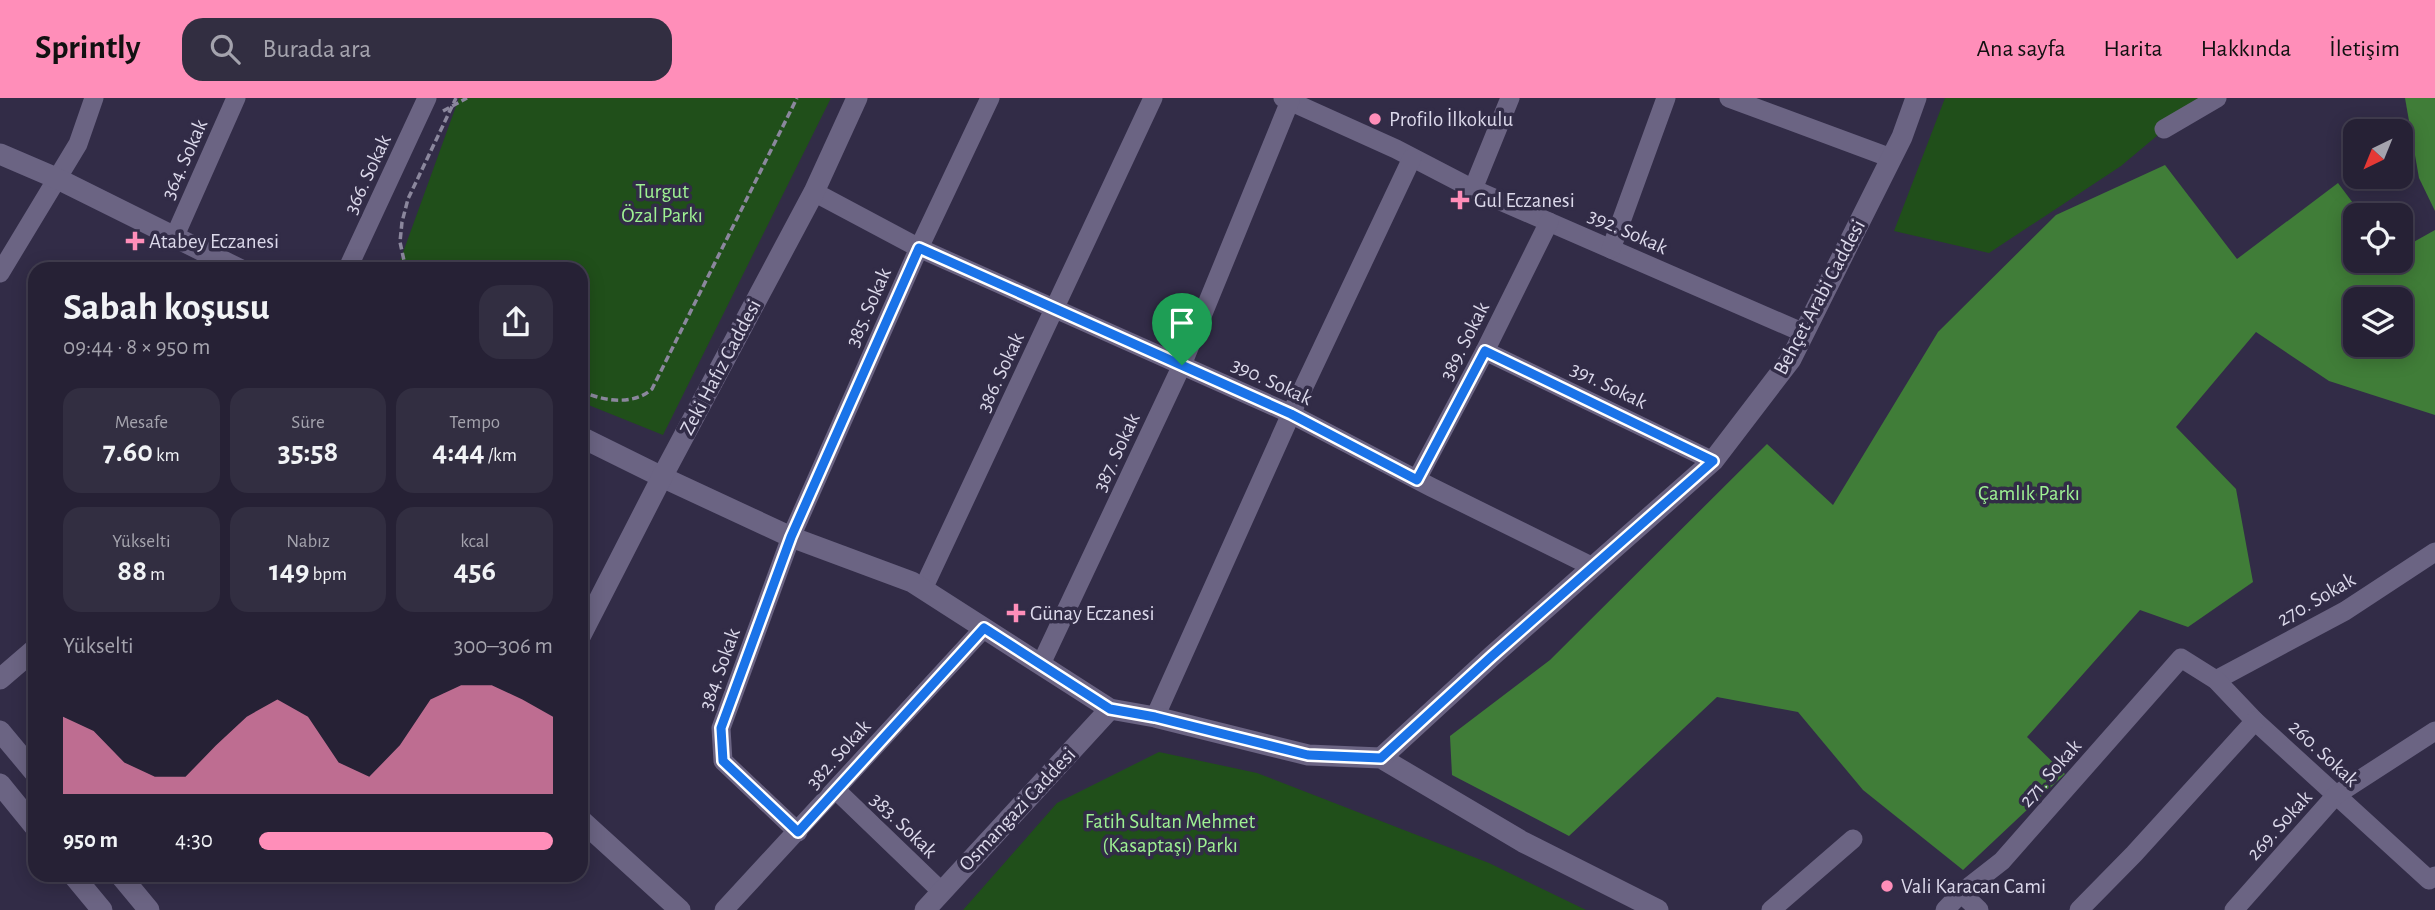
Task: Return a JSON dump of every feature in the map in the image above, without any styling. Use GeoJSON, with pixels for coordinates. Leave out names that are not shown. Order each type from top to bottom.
{"type":"FeatureCollection","features":[{"type":"Feature","properties":{"kind":"main road","name":"Zeki Hafız Caddesi"},"geometry":{"type":"LineString","coordinates":[[588,621],[814,192],[857,98]]}},
{"type":"Feature","properties":{"kind":"main road","name":"Behçet Arabi Caddesi"},"geometry":{"type":"LineString","coordinates":[[1381,758],[1713,461],[1791,359],[1902,136],[1916,98]]}},
{"type":"Feature","properties":{"kind":"main road"},"geometry":{"type":"LineString","coordinates":[[0,153],[224,262]]}},
{"type":"Feature","properties":{"kind":"main road"},"geometry":{"type":"LineString","coordinates":[[588,440],[791,537],[912,583],[1110,709],[1155,717],[1308,755],[1381,758],[1523,842],[1658,910]]}},
{"type":"Feature","properties":{"kind":"main road"},"geometry":{"type":"LineString","coordinates":[[0,679],[28,655]]}},
{"type":"Feature","properties":{"kind":"main road","name":"Osmangazi Caddesi"},"geometry":{"type":"LineString","coordinates":[[925,910],[1110,709]]}},
{"type":"Feature","properties":{"kind":"main road"},"geometry":{"type":"LineString","coordinates":[[0,731],[28,765]]}},
{"type":"Feature","properties":{"kind":"main road"},"geometry":{"type":"LineString","coordinates":[[0,784],[28,818]]}},
{"type":"Feature","properties":{"kind":"main road"},"geometry":{"type":"LineString","coordinates":[[588,826],[680,910]]}},
{"type":"Feature","properties":{"kind":"main road"},"geometry":{"type":"LineString","coordinates":[[79,882],[102,910]]}},
{"type":"Feature","properties":{"kind":"main road"},"geometry":{"type":"LineString","coordinates":[[126,882],[149,910]]}},
{"type":"Feature","properties":{"kind":"street"},"geometry":{"type":"LineString","coordinates":[[0,273],[78,144],[94,98]]}},
{"type":"Feature","properties":{"kind":"street","name":"364. Sokak"},"geometry":{"type":"LineString","coordinates":[[174,238],[236,98]]}},
{"type":"Feature","properties":{"kind":"street","name":"366. Sokak"},"geometry":{"type":"LineString","coordinates":[[351,262],[427,98]]}},
{"type":"Feature","properties":{"kind":"street","name":"385. Sokak"},"geometry":{"type":"LineString","coordinates":[[791,537],[919,248],[990,98]]}},
{"type":"Feature","properties":{"kind":"street","name":"386. Sokak"},"geometry":{"type":"LineString","coordinates":[[923,589],[1153,98]]}},
{"type":"Feature","properties":{"kind":"street"},"geometry":{"type":"LineString","coordinates":[[1474,188],[1510,98]]}},
{"type":"Feature","properties":{"kind":"street"},"geometry":{"type":"LineString","coordinates":[[1611,249],[1666,98]]}},
{"type":"Feature","properties":{"kind":"street"},"geometry":{"type":"LineString","coordinates":[[1729,98],[1891,158]]}},
{"type":"Feature","properties":{"kind":"street"},"geometry":{"type":"LineString","coordinates":[[2164,129],[2217,98]]}},
{"type":"Feature","properties":{"kind":"street","name":"392. Sokak"},"geometry":{"type":"LineString","coordinates":[[1287,100],[1549,222],[1804,333]]}},
{"type":"Feature","properties":{"kind":"street","name":"387. Sokak"},"geometry":{"type":"LineString","coordinates":[[1041,664],[1182,365],[1287,100]]}},
{"type":"Feature","properties":{"kind":"street"},"geometry":{"type":"LineString","coordinates":[[1155,717],[1291,414],[1412,158]]}},
{"type":"Feature","properties":{"kind":"street","name":"390. Sokak"},"geometry":{"type":"LineString","coordinates":[[814,192],[919,248],[1291,414],[1417,480],[1594,567]]}},
{"type":"Feature","properties":{"kind":"street","name":"389. Sokak"},"geometry":{"type":"LineString","coordinates":[[1417,480],[1549,222]]}},
{"type":"Feature","properties":{"kind":"street","name":"391. Sokak"},"geometry":{"type":"LineString","coordinates":[[1485,351],[1713,461]]}},
{"type":"Feature","properties":{"kind":"street","name":"384. Sokak"},"geometry":{"type":"LineString","coordinates":[[791,537],[721,728],[723,761],[798,832]]}},
{"type":"Feature","properties":{"kind":"street","name":"270. Sokak"},"geometry":{"type":"LineString","coordinates":[[2216,680],[2344,611],[2435,552]]}},
{"type":"Feature","properties":{"kind":"street","name":"382. Sokak"},"geometry":{"type":"LineString","coordinates":[[724,910],[984,628]]}},
{"type":"Feature","properties":{"kind":"street","name":"260. Sokak"},"geometry":{"type":"LineString","coordinates":[[2181,658],[2216,680],[2255,721],[2429,880],[2435,876]]}},
{"type":"Feature","properties":{"kind":"street","name":"271. Sokak"},"geometry":{"type":"LineString","coordinates":[[1945,910],[1961,893],[2002,861],[2181,658]]}},
{"type":"Feature","properties":{"kind":"street"},"geometry":{"type":"LineString","coordinates":[[2079,910],[2255,721]]}},
{"type":"Feature","properties":{"kind":"street","name":"269. Sokak"},"geometry":{"type":"LineString","coordinates":[[2234,910],[2336,795],[2435,731]]}},
{"type":"Feature","properties":{"kind":"street","name":"383. Sokak"},"geometry":{"type":"LineString","coordinates":[[836,790],[942,892]]}},
{"type":"Feature","properties":{"kind":"street"},"geometry":{"type":"LineString","coordinates":[[1771,910],[1853,839]]}},
{"type":"Feature","properties":{"kind":"street"},"geometry":{"type":"LineString","coordinates":[[1961,893],[1979,910]]}},
{"type":"Feature","properties":{"kind":"path"},"geometry":{"type":"LineString","coordinates":[[404,262],[400,242],[405,210],[456,98]]}},
{"type":"Feature","properties":{"kind":"path"},"geometry":{"type":"LineString","coordinates":[[588,394],[624,401],[641,399],[652,389],[797,98]]}},
{"type":"Feature","properties":{"kind":"green space","name":"Turgut Özal Parkı"},"geometry":{"type":"Polygon","coordinates":[[[459,98],[831,98],[663,435],[588,405],[588,262],[400,262],[459,98]]]}},
{"type":"Feature","properties":{"kind":"green space"},"geometry":{"type":"Polygon","coordinates":[[[1945,98],[2202,98],[2121,166],[1989,253],[1894,231],[1945,98]]]}},
{"type":"Feature","properties":{"kind":"green space"},"geometry":{"type":"Polygon","coordinates":[[[2405,98],[2435,98],[2435,211],[2419,178],[2413,144],[2413,119],[2409,119],[2405,98]]]}},
{"type":"Feature","properties":{"kind":"green space","name":"Çamlık Parkı"},"geometry":{"type":"Polygon","coordinates":[[[2165,165],[2237,259],[2338,183],[2353,203],[2343,203],[2343,273],[2413,273],[2413,242],[2435,230],[2435,415],[2329,381],[2256,332],[2176,427],[2236,489],[2253,582],[2188,627],[2140,610],[2027,737],[2065,774],[1963,870],[1863,790],[1798,712],[1717,697],[1569,836],[1452,775],[1450,736],[1550,660],[1767,444],[1833,505],[1938,332],[2056,215],[2165,165]]]}},
{"type":"Feature","properties":{"kind":"green space","name":"Fatih Sultan Mehmet (Kasaptaşı) Parkı"},"geometry":{"type":"Polygon","coordinates":[[[1159,752],[1257,773],[1489,863],[1586,910],[963,910],[1057,803],[1159,752]]]}},
{"type":"Feature","properties":{"kind":"place","name":"Profilo İlkokulu"},"geometry":{"type":"Point","coordinates":[1375,119]}},
{"type":"Feature","properties":{"kind":"place","name":"Gul Eczanesi"},"geometry":{"type":"Point","coordinates":[1460,200]}},
{"type":"Feature","properties":{"kind":"place","name":"Atabey Eczanesi"},"geometry":{"type":"Point","coordinates":[135,241]}},
{"type":"Feature","properties":{"kind":"place","name":"Günay Eczanesi"},"geometry":{"type":"Point","coordinates":[1016,613]}},
{"type":"Feature","properties":{"kind":"place","name":"Vali Karacan Cami"},"geometry":{"type":"Point","coordinates":[1887,886]}},
{"type":"Feature","properties":{"kind":"route"},"geometry":{"type":"LineString","coordinates":[[919,248],[1182,365],[1291,414],[1417,480],[1485,351],[1713,461],[1381,758],[1308,755],[1155,717],[1110,709],[984,628],[798,832],[723,761],[721,728],[791,537],[919,248]]}}]}
